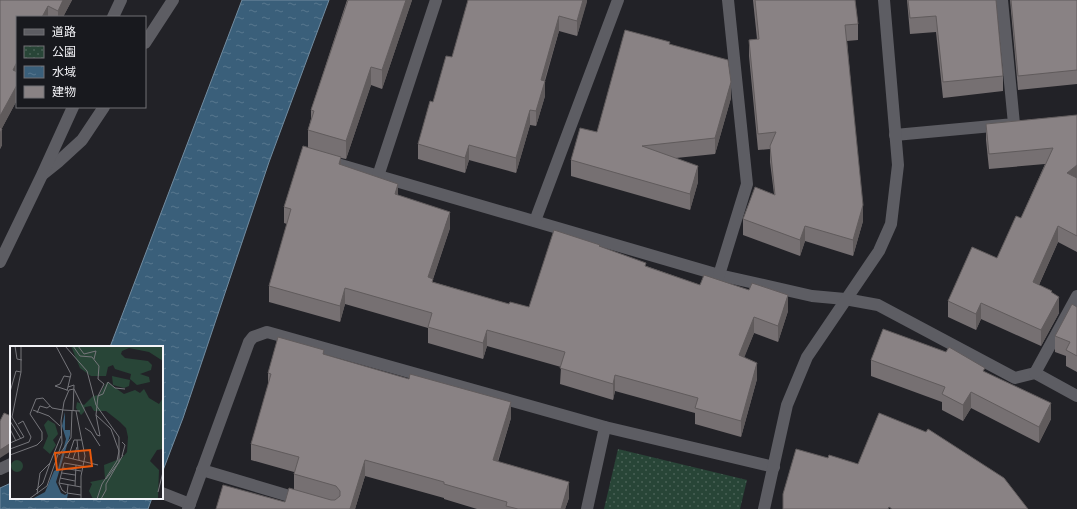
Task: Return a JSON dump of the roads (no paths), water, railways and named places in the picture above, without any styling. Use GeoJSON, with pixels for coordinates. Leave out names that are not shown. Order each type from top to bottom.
{"type":"FeatureCollection","features":[{"type":"Feature","properties":{"kind":"street"},"geometry":{"type":"LineString","coordinates":[[113,16],[121,0]]}},
{"type":"Feature","properties":{"kind":"street"},"geometry":{"type":"LineString","coordinates":[[146,41],[173,0]]}},
{"type":"Feature","properties":{"kind":"street"},"geometry":{"type":"LineString","coordinates":[[378,176],[436,0]]}},
{"type":"Feature","properties":{"kind":"street"},"geometry":{"type":"LineString","coordinates":[[535,221],[618,0]]}},
{"type":"Feature","properties":{"kind":"street"},"geometry":{"type":"LineString","coordinates":[[719,275],[747,184],[728,0]]}},
{"type":"Feature","properties":{"kind":"street"},"geometry":{"type":"LineString","coordinates":[[764,509],[787,404],[807,357],[879,251],[891,224],[898,166],[884,0]]}},
{"type":"Feature","properties":{"kind":"street"},"geometry":{"type":"LineString","coordinates":[[895,135],[1014,124],[1002,0]]}},
{"type":"Feature","properties":{"kind":"street"},"geometry":{"type":"LineString","coordinates":[[0,262],[73,108]]}},
{"type":"Feature","properties":{"kind":"street"},"geometry":{"type":"LineString","coordinates":[[42,175],[82,140],[103,108]]}},
{"type":"Feature","properties":{"kind":"street"},"geometry":{"type":"LineString","coordinates":[[320,159],[719,275],[812,296],[845,299],[878,305],[1015,378],[1035,373],[1077,396]]}},
{"type":"Feature","properties":{"kind":"street"},"geometry":{"type":"LineString","coordinates":[[1035,373],[1077,296]]}},
{"type":"Feature","properties":{"kind":"street"},"geometry":{"type":"LineString","coordinates":[[166,495],[189,507],[249,342],[253,337],[266,332],[605,427],[774,467]]}},
{"type":"Feature","properties":{"kind":"street"},"geometry":{"type":"LineString","coordinates":[[587,509],[605,427]]}},
{"type":"Feature","properties":{"kind":"street"},"geometry":{"type":"LineString","coordinates":[[0,469],[10,464]]}},
{"type":"Feature","properties":{"kind":"street"},"geometry":{"type":"LineString","coordinates":[[202,470],[333,509]]}},
{"type":"Feature","properties":{"kind":"water"},"geometry":{"type":"Polygon","coordinates":[[[242,0],[329,0],[269,162],[183,418],[163,470],[163,346],[110,346],[242,0]]]}},
{"type":"Feature","properties":{"kind":"water"},"geometry":{"type":"Polygon","coordinates":[[[10,483],[10,499],[152,499],[148,509],[0,509],[0,488],[10,483]]]}}]}
